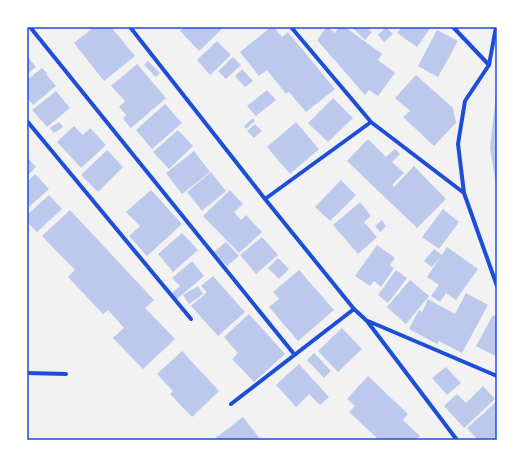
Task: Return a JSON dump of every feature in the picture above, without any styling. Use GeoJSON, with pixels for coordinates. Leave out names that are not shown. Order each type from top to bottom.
{"type":"FeatureCollection","features":[{"type":"Feature","properties":{"kind":"street"},"geometry":{"type":"LineString","coordinates":[[30,27],[294,354]]}},
{"type":"Feature","properties":{"kind":"street"},"geometry":{"type":"LineString","coordinates":[[130,27],[265,199],[354,308],[367,321],[457,440]]}},
{"type":"Feature","properties":{"kind":"street"},"geometry":{"type":"LineString","coordinates":[[291,27],[371,122],[464,193]]}},
{"type":"Feature","properties":{"kind":"street"},"geometry":{"type":"LineString","coordinates":[[453,27],[489,65]]}},
{"type":"Feature","properties":{"kind":"street"},"geometry":{"type":"LineString","coordinates":[[496,27],[489,65],[465,101],[458,144],[464,193],[497,286]]}},
{"type":"Feature","properties":{"kind":"street"},"geometry":{"type":"LineString","coordinates":[[27,120],[191,319]]}},
{"type":"Feature","properties":{"kind":"street"},"geometry":{"type":"LineString","coordinates":[[265,199],[371,122]]}},
{"type":"Feature","properties":{"kind":"street"},"geometry":{"type":"LineString","coordinates":[[231,404],[354,308]]}},
{"type":"Feature","properties":{"kind":"street"},"geometry":{"type":"LineString","coordinates":[[367,321],[497,376]]}},
{"type":"Feature","properties":{"kind":"street"},"geometry":{"type":"LineString","coordinates":[[27,373],[66,374]]}},
{"type":"Feature","properties":{"kind":"building"},"geometry":{"type":"Polygon","coordinates":[[[94,27],[111,27],[135,56],[104,81],[74,43],[94,27]]]}},
{"type":"Feature","properties":{"kind":"building"},"geometry":{"type":"Polygon","coordinates":[[[184,27],[221,27],[222,29],[199,51],[180,31],[184,27]]]}},
{"type":"Feature","properties":{"kind":"building"},"geometry":{"type":"Polygon","coordinates":[[[271,27],[274,27],[282,37],[288,32],[335,89],[306,112],[289,92],[286,94],[267,70],[259,76],[240,52],[271,27]]]}},
{"type":"Feature","properties":{"kind":"building"},"geometry":{"type":"Polygon","coordinates":[[[327,27],[335,33],[339,27],[345,27],[382,54],[378,60],[395,73],[378,96],[369,90],[365,95],[317,40],[327,27]]]}},
{"type":"Feature","properties":{"kind":"building"},"geometry":{"type":"Polygon","coordinates":[[[352,27],[366,27],[372,32],[365,40],[352,27]]]}},
{"type":"Feature","properties":{"kind":"building"},"geometry":{"type":"Polygon","coordinates":[[[386,27],[393,34],[384,42],[378,35],[386,27]]]}},
{"type":"Feature","properties":{"kind":"building"},"geometry":{"type":"Polygon","coordinates":[[[402,27],[431,27],[417,47],[397,33],[402,27]]]}},
{"type":"Feature","properties":{"kind":"building"},"geometry":{"type":"Polygon","coordinates":[[[437,30],[458,41],[438,77],[418,66],[437,30]]]}},
{"type":"Feature","properties":{"kind":"building"},"geometry":{"type":"Polygon","coordinates":[[[217,41],[231,55],[210,75],[197,60],[217,41]]]}},
{"type":"Feature","properties":{"kind":"building"},"geometry":{"type":"Polygon","coordinates":[[[27,56],[36,67],[27,74],[27,56]]]}},
{"type":"Feature","properties":{"kind":"building"},"geometry":{"type":"Polygon","coordinates":[[[233,57],[241,65],[226,79],[218,71],[233,57]]]}},
{"type":"Feature","properties":{"kind":"building"},"geometry":{"type":"Polygon","coordinates":[[[148,61],[160,73],[156,77],[144,65],[148,61]]]}},
{"type":"Feature","properties":{"kind":"building"},"geometry":{"type":"Polygon","coordinates":[[[137,64],[166,98],[131,128],[123,119],[126,115],[119,107],[125,101],[111,86],[137,64]]]}},
{"type":"Feature","properties":{"kind":"building"},"geometry":{"type":"Polygon","coordinates":[[[42,68],[56,86],[33,105],[27,98],[27,80],[42,68]]]}},
{"type":"Feature","properties":{"kind":"building"},"geometry":{"type":"Polygon","coordinates":[[[242,69],[253,81],[245,87],[235,76],[242,69]]]}},
{"type":"Feature","properties":{"kind":"building"},"geometry":{"type":"Polygon","coordinates":[[[416,75],[453,108],[456,123],[434,146],[403,117],[410,111],[395,98],[416,75]]]}},
{"type":"Feature","properties":{"kind":"building"},"geometry":{"type":"Polygon","coordinates":[[[267,90],[276,100],[256,116],[247,106],[267,90]]]}},
{"type":"Feature","properties":{"kind":"building"},"geometry":{"type":"Polygon","coordinates":[[[56,91],[70,108],[47,127],[32,110],[56,91]]]}},
{"type":"Feature","properties":{"kind":"building"},"geometry":{"type":"Polygon","coordinates":[[[496,94],[497,95],[496,185],[490,148],[496,94]]]}},
{"type":"Feature","properties":{"kind":"building"},"geometry":{"type":"Polygon","coordinates":[[[333,98],[353,118],[328,142],[308,123],[333,98]]]}},
{"type":"Feature","properties":{"kind":"building"},"geometry":{"type":"Polygon","coordinates":[[[165,104],[182,123],[152,149],[136,130],[165,104]]]}},
{"type":"Feature","properties":{"kind":"building"},"geometry":{"type":"Polygon","coordinates":[[[253,118],[255,121],[246,129],[244,126],[253,118]]]}},
{"type":"Feature","properties":{"kind":"building"},"geometry":{"type":"Polygon","coordinates":[[[59,122],[63,127],[54,133],[50,128],[59,122]]]}},
{"type":"Feature","properties":{"kind":"building"},"geometry":{"type":"Polygon","coordinates":[[[296,122],[319,149],[290,174],[267,147],[296,122]]]}},
{"type":"Feature","properties":{"kind":"building"},"geometry":{"type":"Polygon","coordinates":[[[255,124],[262,131],[254,138],[247,131],[255,124]]]}},
{"type":"Feature","properties":{"kind":"building"},"geometry":{"type":"Polygon","coordinates":[[[74,126],[83,135],[90,128],[106,145],[81,168],[57,142],[74,126]]]}},
{"type":"Feature","properties":{"kind":"building"},"geometry":{"type":"Polygon","coordinates":[[[178,130],[193,146],[169,169],[153,152],[178,130]]]}},
{"type":"Feature","properties":{"kind":"building"},"geometry":{"type":"Polygon","coordinates":[[[368,139],[386,157],[395,149],[400,154],[392,162],[404,173],[392,185],[394,187],[414,166],[446,199],[417,228],[347,161],[368,139]]]}},
{"type":"Feature","properties":{"kind":"building"},"geometry":{"type":"Polygon","coordinates":[[[107,150],[123,167],[98,192],[81,175],[107,150]]]}},
{"type":"Feature","properties":{"kind":"building"},"geometry":{"type":"Polygon","coordinates":[[[194,151],[210,172],[182,194],[166,173],[194,151]]]}},
{"type":"Feature","properties":{"kind":"building"},"geometry":{"type":"Polygon","coordinates":[[[27,157],[36,167],[27,176],[27,157]]]}},
{"type":"Feature","properties":{"kind":"building"},"geometry":{"type":"Polygon","coordinates":[[[211,172],[226,191],[202,211],[187,192],[211,172]]]}},
{"type":"Feature","properties":{"kind":"building"},"geometry":{"type":"Polygon","coordinates":[[[35,174],[49,189],[29,207],[27,205],[27,182],[35,174]]]}},
{"type":"Feature","properties":{"kind":"building"},"geometry":{"type":"Polygon","coordinates":[[[341,180],[356,195],[330,221],[315,207],[341,180]]]}},
{"type":"Feature","properties":{"kind":"building"},"geometry":{"type":"Polygon","coordinates":[[[151,190],[182,224],[147,256],[129,236],[140,226],[126,212],[151,190]]]}},
{"type":"Feature","properties":{"kind":"building"},"geometry":{"type":"Polygon","coordinates":[[[230,190],[243,204],[234,212],[241,220],[246,215],[262,232],[239,253],[203,216],[230,190]]]}},
{"type":"Feature","properties":{"kind":"building"},"geometry":{"type":"Polygon","coordinates":[[[49,195],[62,209],[37,232],[27,222],[27,215],[49,195]]]}},
{"type":"Feature","properties":{"kind":"building"},"geometry":{"type":"Polygon","coordinates":[[[360,202],[371,216],[364,222],[377,237],[358,254],[333,225],[360,202]]]}},
{"type":"Feature","properties":{"kind":"building"},"geometry":{"type":"Polygon","coordinates":[[[443,209],[459,222],[439,249],[422,237],[443,209]]]}},
{"type":"Feature","properties":{"kind":"building"},"geometry":{"type":"Polygon","coordinates":[[[70,210],[154,300],[145,308],[175,339],[143,369],[113,338],[124,328],[108,310],[103,314],[68,277],[75,270],[42,236],[70,210]]]}},
{"type":"Feature","properties":{"kind":"building"},"geometry":{"type":"Polygon","coordinates":[[[382,220],[386,226],[380,232],[375,226],[382,220]]]}},
{"type":"Feature","properties":{"kind":"building"},"geometry":{"type":"Polygon","coordinates":[[[182,233],[198,250],[173,272],[158,254],[182,233]]]}},
{"type":"Feature","properties":{"kind":"building"},"geometry":{"type":"Polygon","coordinates":[[[262,237],[278,255],[256,274],[240,255],[262,237]]]}},
{"type":"Feature","properties":{"kind":"building"},"geometry":{"type":"Polygon","coordinates":[[[226,242],[239,256],[227,266],[214,252],[226,242]]]}},
{"type":"Feature","properties":{"kind":"building"},"geometry":{"type":"Polygon","coordinates":[[[377,245],[395,258],[390,265],[394,268],[381,287],[374,281],[370,286],[355,276],[377,245]]]}},
{"type":"Feature","properties":{"kind":"building"},"geometry":{"type":"Polygon","coordinates":[[[447,247],[478,269],[456,300],[446,293],[440,302],[431,296],[439,285],[427,277],[447,247]]]}},
{"type":"Feature","properties":{"kind":"building"},"geometry":{"type":"Polygon","coordinates":[[[434,249],[442,255],[432,267],[424,261],[434,249]]]}},
{"type":"Feature","properties":{"kind":"building"},"geometry":{"type":"Polygon","coordinates":[[[278,258],[289,269],[279,279],[268,268],[278,258]]]}},
{"type":"Feature","properties":{"kind":"building"},"geometry":{"type":"Polygon","coordinates":[[[192,261],[204,276],[176,300],[171,294],[180,286],[172,278],[192,261]]]}},
{"type":"Feature","properties":{"kind":"building"},"geometry":{"type":"Polygon","coordinates":[[[299,270],[334,310],[298,341],[269,307],[279,299],[273,292],[299,270]]]}},
{"type":"Feature","properties":{"kind":"building"},"geometry":{"type":"Polygon","coordinates":[[[396,270],[407,278],[388,303],[378,295],[396,270]]]}},
{"type":"Feature","properties":{"kind":"building"},"geometry":{"type":"Polygon","coordinates":[[[213,276],[245,312],[218,336],[191,306],[207,292],[201,286],[213,276]]]}},
{"type":"Feature","properties":{"kind":"building"},"geometry":{"type":"Polygon","coordinates":[[[410,280],[429,296],[406,324],[387,307],[410,280]]]}},
{"type":"Feature","properties":{"kind":"building"},"geometry":{"type":"Polygon","coordinates":[[[198,286],[203,294],[189,304],[183,295],[198,286]]]}},
{"type":"Feature","properties":{"kind":"building"},"geometry":{"type":"Polygon","coordinates":[[[466,293],[488,305],[462,353],[439,341],[437,344],[409,329],[419,310],[422,312],[428,299],[455,314],[466,293]]]}},
{"type":"Feature","properties":{"kind":"building"},"geometry":{"type":"Polygon","coordinates":[[[249,314],[285,354],[254,382],[232,359],[238,353],[224,337],[249,314]]]}},
{"type":"Feature","properties":{"kind":"building"},"geometry":{"type":"Polygon","coordinates":[[[493,315],[497,317],[497,357],[476,346],[493,315]]]}},
{"type":"Feature","properties":{"kind":"building"},"geometry":{"type":"Polygon","coordinates":[[[342,328],[362,349],[338,372],[318,351],[342,328]]]}},
{"type":"Feature","properties":{"kind":"building"},"geometry":{"type":"Polygon","coordinates":[[[182,351],[219,391],[192,417],[170,394],[173,391],[157,374],[182,351]]]}},
{"type":"Feature","properties":{"kind":"building"},"geometry":{"type":"Polygon","coordinates":[[[314,353],[331,371],[324,378],[307,360],[314,353]]]}},
{"type":"Feature","properties":{"kind":"building"},"geometry":{"type":"Polygon","coordinates":[[[299,364],[329,397],[320,405],[309,394],[296,407],[276,385],[299,364]]]}},
{"type":"Feature","properties":{"kind":"building"},"geometry":{"type":"Polygon","coordinates":[[[446,367],[461,383],[447,395],[432,378],[446,367]]]}},
{"type":"Feature","properties":{"kind":"building"},"geometry":{"type":"Polygon","coordinates":[[[368,376],[408,414],[403,420],[420,436],[416,440],[379,440],[349,412],[355,406],[347,399],[368,376]]]}},
{"type":"Feature","properties":{"kind":"building"},"geometry":{"type":"Polygon","coordinates":[[[483,386],[495,399],[464,428],[444,406],[457,394],[466,403],[483,386]]]}},
{"type":"Feature","properties":{"kind":"building"},"geometry":{"type":"Polygon","coordinates":[[[497,401],[497,440],[478,440],[467,428],[497,401]]]}},
{"type":"Feature","properties":{"kind":"building"},"geometry":{"type":"Polygon","coordinates":[[[243,417],[261,440],[213,440],[243,417]]]}}]}
